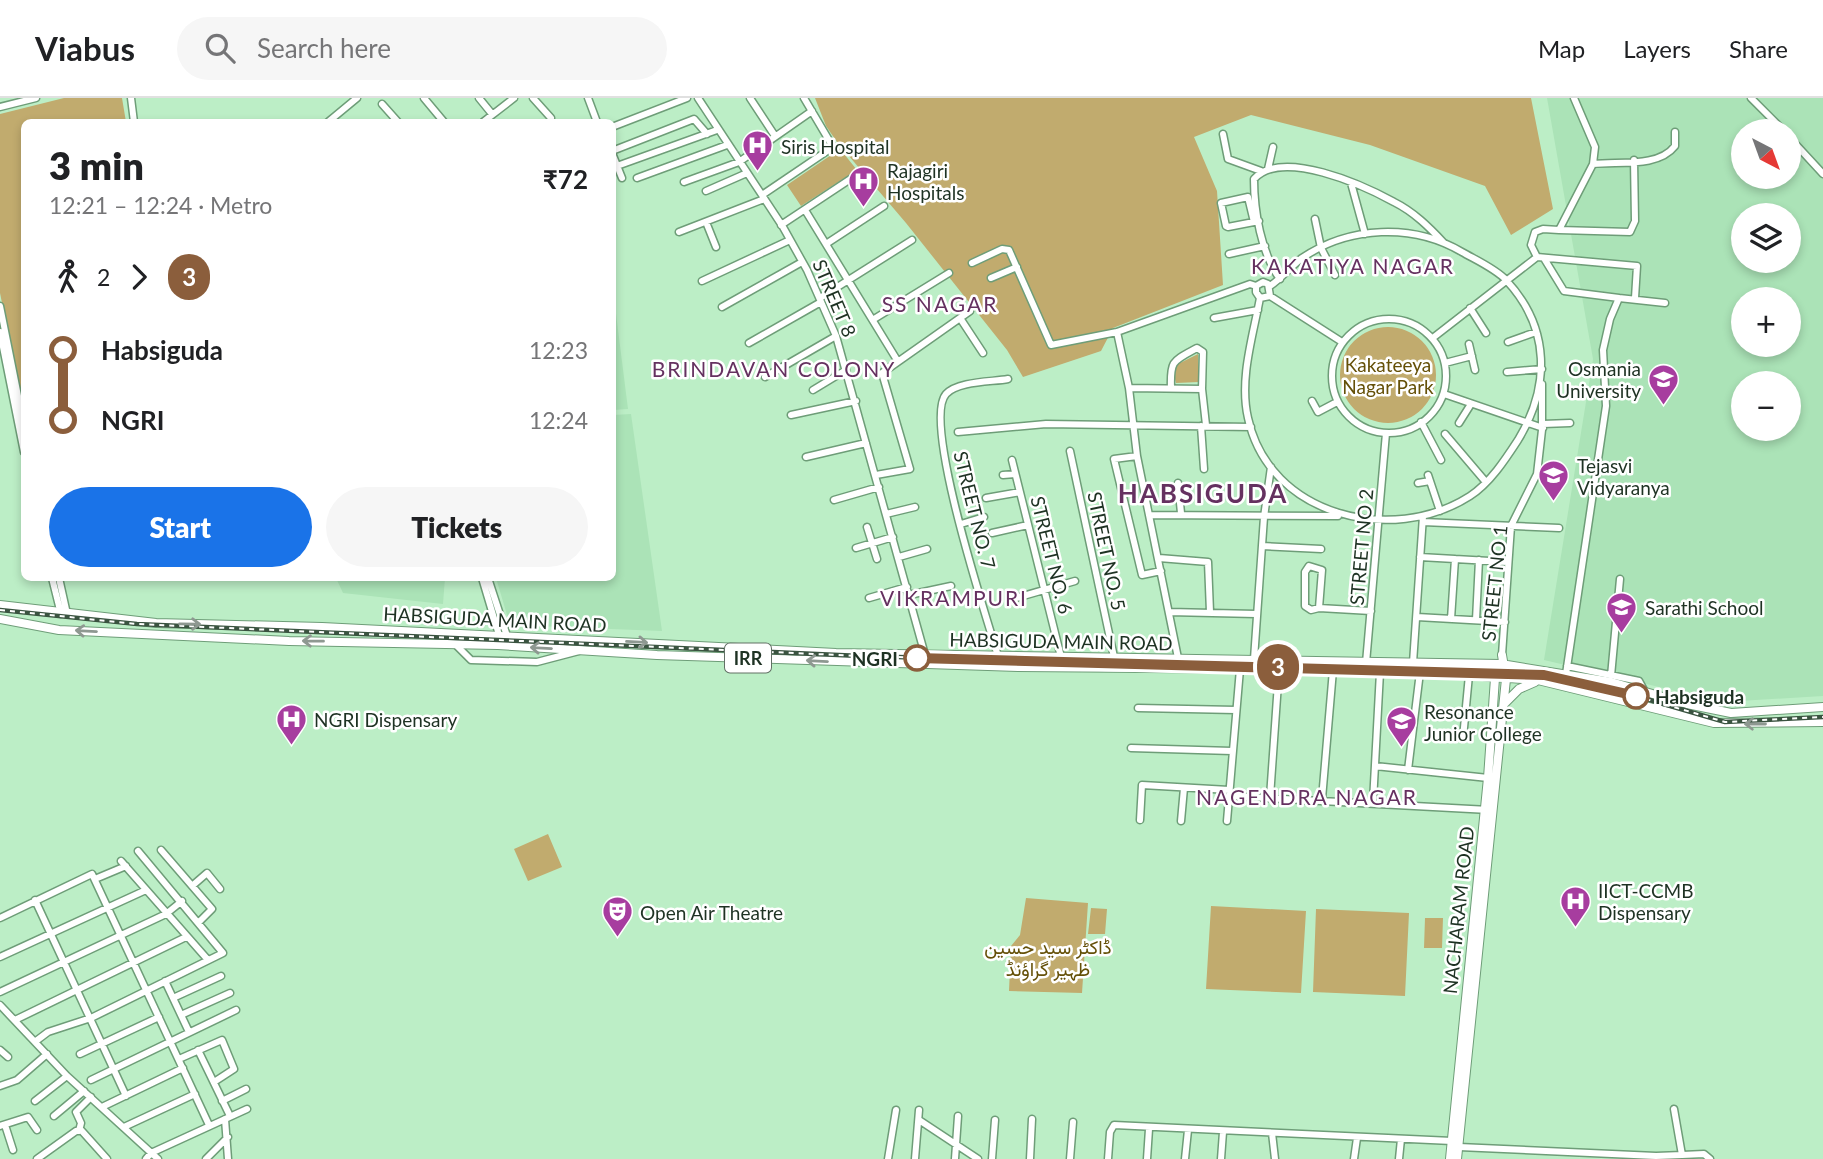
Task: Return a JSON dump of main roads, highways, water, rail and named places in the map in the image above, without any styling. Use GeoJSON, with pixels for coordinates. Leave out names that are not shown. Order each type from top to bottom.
{"type":"FeatureCollection","features":[{"type":"Feature","properties":{"kind":"main road","name":"HABSIGUDA MAIN ROAD"},"geometry":{"type":"LineString","coordinates":[[0,605],[161,624],[925,654],[1501,664],[1567,670],[1731,713],[1823,707]]}},
{"type":"Feature","properties":{"kind":"main road","name":"HABSIGUDA MAIN ROAD"},"geometry":{"type":"LineString","coordinates":[[0,619],[59,630],[657,655],[1022,668],[1420,672],[1538,680],[1714,723],[1823,722]]}},
{"type":"Feature","properties":{"kind":"main road"},"geometry":{"type":"LineString","coordinates":[[161,624],[161,635]]}},
{"type":"Feature","properties":{"kind":"main road"},"geometry":{"type":"LineString","coordinates":[[657,655],[659,642]]}},
{"type":"Feature","properties":{"kind":"main road","name":"STREET NO 1"},"geometry":{"type":"LineString","coordinates":[[1501,664],[1502,655]]}},
{"type":"Feature","properties":{"kind":"main road"},"geometry":{"type":"LineString","coordinates":[[1232,659],[1236,669]]}},
{"type":"Feature","properties":{"kind":"main road","name":"NACHARAM ROAD"},"geometry":{"type":"LineString","coordinates":[[1450,1159],[1455,1144],[1488,810],[1502,706],[1501,664]]}},
{"type":"Feature","properties":{"kind":"main road"},"geometry":{"type":"LineString","coordinates":[[1473,675],[1489,684],[1494,698]]}},
{"type":"Feature","properties":{"kind":"main road","name":"NACHARAM ROAD"},"geometry":{"type":"LineString","coordinates":[[1488,810],[1494,698],[1502,679]]}},
{"type":"Feature","properties":{"kind":"main road"},"geometry":{"type":"LineString","coordinates":[[1502,706],[1519,689],[1538,680]]}},
{"type":"Feature","properties":{"kind":"main road","name":"NACHARAM ROAD"},"geometry":{"type":"LineString","coordinates":[[1455,1144],[1457,1159]]}},
{"type":"Feature","properties":{"kind":"railway"},"geometry":{"type":"LineString","coordinates":[[0,610],[137,624],[861,656],[1544,675],[1636,696],[1725,722],[1823,717]]}},
{"type":"Feature","properties":{"kind":"metro line","name":"3"},"geometry":{"type":"LineString","coordinates":[[917,658],[1544,675],[1636,696]]}},
{"type":"Feature","properties":{"kind":"place","name":"Siris Hospital"},"geometry":{"type":"Point","coordinates":[758,173]}},
{"type":"Feature","properties":{"kind":"place","name":"Rajagiri Hospitals"},"geometry":{"type":"Point","coordinates":[864,208]}},
{"type":"Feature","properties":{"kind":"place","name":"Osmania University"},"geometry":{"type":"Point","coordinates":[1664,406]}},
{"type":"Feature","properties":{"kind":"place","name":"Tejasvi Vidyaranya"},"geometry":{"type":"Point","coordinates":[1554,503]}},
{"type":"Feature","properties":{"kind":"place","name":"Sarathi School"},"geometry":{"type":"Point","coordinates":[1622,634]}},
{"type":"Feature","properties":{"kind":"place","name":"NGRI"},"geometry":{"type":"Point","coordinates":[917,658]}},
{"type":"Feature","properties":{"kind":"place","name":"Habsiguda"},"geometry":{"type":"Point","coordinates":[1636,696]}},
{"type":"Feature","properties":{"kind":"place","name":"NGRI Dispensary"},"geometry":{"type":"Point","coordinates":[291,746]}},
{"type":"Feature","properties":{"kind":"place","name":"Resonance Junior College"},"geometry":{"type":"Point","coordinates":[1401,749]}},
{"type":"Feature","properties":{"kind":"place","name":"IICT-CCMB Dispensary"},"geometry":{"type":"Point","coordinates":[1575,928]}},
{"type":"Feature","properties":{"kind":"place","name":"Open Air Theatre"},"geometry":{"type":"Point","coordinates":[617,939]}},
{"type":"Feature","properties":{"kind":"district","name":"KAKATIYA NAGAR"},"geometry":{"type":"Point","coordinates":[1353,265]}},
{"type":"Feature","properties":{"kind":"district","name":"SS NAGAR"},"geometry":{"type":"Point","coordinates":[940,303]}},
{"type":"Feature","properties":{"kind":"district","name":"BRINDAVAN COLONY"},"geometry":{"type":"Point","coordinates":[774,368]}},
{"type":"Feature","properties":{"kind":"district","name":"HABSIGUDA"},"geometry":{"type":"Point","coordinates":[1203,493]}},
{"type":"Feature","properties":{"kind":"district","name":"VIKRAMPURI"},"geometry":{"type":"Point","coordinates":[954,597]}},
{"type":"Feature","properties":{"kind":"district","name":"NAGENDRA NAGAR"},"geometry":{"type":"Point","coordinates":[1307,796]}},
{"type":"Feature","properties":{"kind":"park label","name":"Kakateeya Nagar Park"},"geometry":{"type":"Point","coordinates":[1388,375]}},
{"type":"Feature","properties":{"kind":"park label","name":"ڈاکٹر سید حسین ظہیر گراؤنڈ"},"geometry":{"type":"Point","coordinates":[1048,957]}}]}
